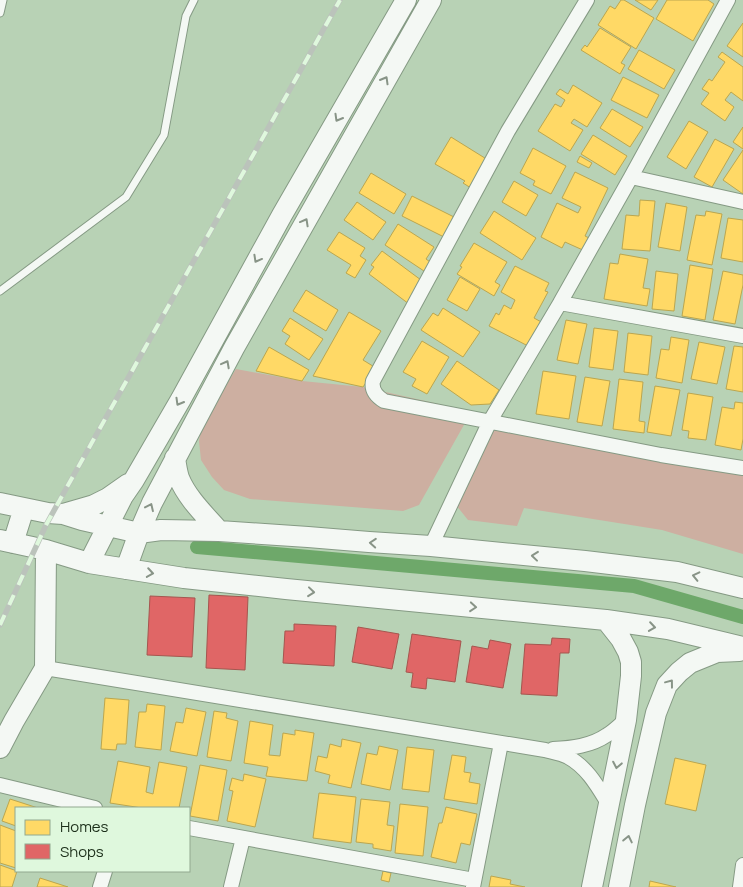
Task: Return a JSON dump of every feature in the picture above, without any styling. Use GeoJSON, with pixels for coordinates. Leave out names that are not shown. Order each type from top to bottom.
{"type":"FeatureCollection","features":[{"type":"Feature","properties":{"kind":"street"},"geometry":{"type":"LineString","coordinates":[[89,563],[123,496],[181,400],[282,215],[406,0]]}},
{"type":"Feature","properties":{"kind":"street"},"geometry":{"type":"LineString","coordinates":[[126,569],[152,503],[234,348],[431,0]]}},
{"type":"Feature","properties":{"kind":"street"},"geometry":{"type":"LineString","coordinates":[[586,0],[508,131],[373,380],[374,391],[384,401],[661,455],[743,468]]}},
{"type":"Feature","properties":{"kind":"street"},"geometry":{"type":"LineString","coordinates":[[432,546],[490,421],[560,303],[728,0]]}},
{"type":"Feature","properties":{"kind":"street"},"geometry":{"type":"LineString","coordinates":[[631,177],[743,202]]}},
{"type":"Feature","properties":{"kind":"street"},"geometry":{"type":"LineString","coordinates":[[560,303],[743,336]]}},
{"type":"Feature","properties":{"kind":"street"},"geometry":{"type":"LineString","coordinates":[[176,458],[178,476],[184,487],[204,514],[220,531]]}},
{"type":"Feature","properties":{"kind":"street"},"geometry":{"type":"LineString","coordinates":[[63,514],[108,498],[134,480]]}},
{"type":"Feature","properties":{"kind":"street"},"geometry":{"type":"LineString","coordinates":[[0,503],[48,513],[63,514],[139,533],[161,530],[220,531],[432,546],[677,572],[743,588]]}},
{"type":"Feature","properties":{"kind":"street"},"geometry":{"type":"LineString","coordinates":[[24,508],[7,541],[89,563],[184,578],[606,620],[668,629],[743,647]]}},
{"type":"Feature","properties":{"kind":"street"},"geometry":{"type":"LineString","coordinates":[[0,748],[45,668],[46,550]]}},
{"type":"Feature","properties":{"kind":"street"},"geometry":{"type":"LineString","coordinates":[[606,620],[621,639],[628,652],[631,662],[631,676],[626,720],[594,881],[619,884],[654,721],[667,685],[690,663],[717,652],[743,651]]}},
{"type":"Feature","properties":{"kind":"street"},"geometry":{"type":"LineString","coordinates":[[45,668],[545,750],[567,756],[582,767],[609,805]]}},
{"type":"Feature","properties":{"kind":"street"},"geometry":{"type":"LineString","coordinates":[[545,750],[572,748],[592,743],[607,735],[626,720]]}},
{"type":"Feature","properties":{"kind":"street"},"geometry":{"type":"LineString","coordinates":[[190,828],[474,884],[501,743]]}},
{"type":"Feature","properties":{"kind":"street"},"geometry":{"type":"LineString","coordinates":[[0,785],[91,807]]}},
{"type":"Feature","properties":{"kind":"street"},"geometry":{"type":"LineString","coordinates":[[231,887],[243,838]]}},
{"type":"Feature","properties":{"kind":"street"},"geometry":{"type":"LineString","coordinates":[[740,887],[743,865]]}},
{"type":"Feature","properties":{"kind":"street"},"geometry":{"type":"LineString","coordinates":[[100,887],[105,872]]}},
{"type":"Feature","properties":{"kind":"lane"},"geometry":{"type":"LineString","coordinates":[[0,13],[3,0]]}},
{"type":"Feature","properties":{"kind":"lane"},"geometry":{"type":"LineString","coordinates":[[0,291],[126,197],[164,134],[186,16],[194,0]]}},
{"type":"Feature","properties":{"kind":"shaded area"},"geometry":{"type":"Polygon","coordinates":[[[236,369],[302,381],[363,387],[461,409],[465,423],[419,505],[403,511],[250,499],[224,490],[212,477],[201,460],[199,441],[202,424],[236,369]]]}},
{"type":"Feature","properties":{"kind":"shaded area"},"geometry":{"type":"Polygon","coordinates":[[[494,428],[743,469],[743,554],[662,530],[524,508],[517,526],[468,520],[456,505],[494,428]]]}},
{"type":"Feature","properties":{"kind":"building: Homes"},"geometry":{"type":"Polygon","coordinates":[[[621,0],[654,18],[636,49],[598,25],[610,6],[615,9],[621,0]]]}},
{"type":"Feature","properties":{"kind":"building: Homes"},"geometry":{"type":"Polygon","coordinates":[[[635,0],[658,0],[651,10],[635,0]]]}},
{"type":"Feature","properties":{"kind":"building: Homes"},"geometry":{"type":"Polygon","coordinates":[[[667,0],[708,0],[714,4],[693,41],[656,19],[667,0]]]}},
{"type":"Feature","properties":{"kind":"building: Homes"},"geometry":{"type":"Polygon","coordinates":[[[743,23],[743,57],[727,46],[743,23]]]}},
{"type":"Feature","properties":{"kind":"building: Homes"},"geometry":{"type":"Polygon","coordinates":[[[600,28],[631,47],[621,63],[625,65],[620,74],[581,50],[585,45],[587,47],[600,28]]]}},
{"type":"Feature","properties":{"kind":"building: Homes"},"geometry":{"type":"Polygon","coordinates":[[[639,50],[675,70],[664,89],[628,69],[639,50]]]}},
{"type":"Feature","properties":{"kind":"building: Homes"},"geometry":{"type":"Polygon","coordinates":[[[722,52],[743,67],[743,101],[731,92],[725,100],[734,107],[725,121],[701,104],[709,93],[702,89],[709,79],[712,81],[725,62],[718,57],[722,52]]]}},
{"type":"Feature","properties":{"kind":"building: Homes"},"geometry":{"type":"Polygon","coordinates":[[[623,77],[659,95],[647,118],[611,100],[623,77]]]}},
{"type":"Feature","properties":{"kind":"building: Homes"},"geometry":{"type":"Polygon","coordinates":[[[573,85],[602,103],[587,127],[574,119],[571,123],[583,130],[570,151],[538,131],[555,104],[561,107],[565,100],[556,94],[560,89],[568,94],[573,85]]]}},
{"type":"Feature","properties":{"kind":"building: Homes"},"geometry":{"type":"Polygon","coordinates":[[[612,109],[643,127],[630,147],[600,128],[612,109]]]}},
{"type":"Feature","properties":{"kind":"building: Homes"},"geometry":{"type":"Polygon","coordinates":[[[689,121],[708,132],[686,169],[667,157],[689,121]]]}},
{"type":"Feature","properties":{"kind":"building: Homes"},"geometry":{"type":"Polygon","coordinates":[[[743,127],[743,149],[733,142],[743,127]]]}},
{"type":"Feature","properties":{"kind":"building: Homes"},"geometry":{"type":"Polygon","coordinates":[[[593,135],[627,156],[615,175],[581,154],[593,135]]]}},
{"type":"Feature","properties":{"kind":"building: Homes"},"geometry":{"type":"Polygon","coordinates":[[[451,137],[488,160],[471,188],[463,183],[465,181],[435,164],[451,137]]]}},
{"type":"Feature","properties":{"kind":"building: Homes"},"geometry":{"type":"Polygon","coordinates":[[[715,139],[734,149],[712,187],[694,177],[715,139]]]}},
{"type":"Feature","properties":{"kind":"building: Homes"},"geometry":{"type":"Polygon","coordinates":[[[533,148],[566,166],[551,194],[533,185],[535,181],[520,173],[533,148]]]}},
{"type":"Feature","properties":{"kind":"building: Homes"},"geometry":{"type":"Polygon","coordinates":[[[743,150],[743,194],[723,180],[743,150]]]}},
{"type":"Feature","properties":{"kind":"building: Homes"},"geometry":{"type":"Polygon","coordinates":[[[580,156],[592,163],[589,168],[577,162],[580,156]]]}},
{"type":"Feature","properties":{"kind":"building: Homes"},"geometry":{"type":"Polygon","coordinates":[[[575,172],[608,188],[585,236],[591,239],[585,251],[565,242],[562,248],[541,237],[557,203],[578,213],[581,207],[562,198],[575,172]]]}},
{"type":"Feature","properties":{"kind":"building: Homes"},"geometry":{"type":"Polygon","coordinates":[[[371,173],[406,194],[394,214],[359,193],[371,173]]]}},
{"type":"Feature","properties":{"kind":"building: Homes"},"geometry":{"type":"Polygon","coordinates":[[[514,181],[538,195],[526,216],[502,202],[514,181]]]}},
{"type":"Feature","properties":{"kind":"building: Homes"},"geometry":{"type":"Polygon","coordinates":[[[412,196],[454,217],[444,237],[402,216],[412,196]]]}},
{"type":"Feature","properties":{"kind":"building: Homes"},"geometry":{"type":"Polygon","coordinates":[[[640,200],[655,201],[650,251],[622,249],[626,215],[639,216],[640,200]]]}},
{"type":"Feature","properties":{"kind":"building: Homes"},"geometry":{"type":"Polygon","coordinates":[[[357,202],[386,222],[373,240],[344,220],[357,202]]]}},
{"type":"Feature","properties":{"kind":"building: Homes"},"geometry":{"type":"Polygon","coordinates":[[[666,203],[687,207],[680,251],[658,247],[666,203]]]}},
{"type":"Feature","properties":{"kind":"building: Homes"},"geometry":{"type":"Polygon","coordinates":[[[494,211],[536,238],[522,260],[480,233],[494,211]]]}},
{"type":"Feature","properties":{"kind":"building: Homes"},"geometry":{"type":"Polygon","coordinates":[[[706,211],[722,214],[712,265],[687,260],[696,215],[705,216],[706,211]]]}},
{"type":"Feature","properties":{"kind":"building: Homes"},"geometry":{"type":"Polygon","coordinates":[[[728,218],[743,220],[743,262],[721,258],[728,218]]]}},
{"type":"Feature","properties":{"kind":"building: Homes"},"geometry":{"type":"Polygon","coordinates":[[[398,224],[434,247],[426,259],[433,264],[427,273],[385,245],[398,224]]]}},
{"type":"Feature","properties":{"kind":"building: Homes"},"geometry":{"type":"Polygon","coordinates":[[[339,232],[365,248],[360,256],[366,260],[355,278],[346,273],[351,265],[327,250],[339,232]]]}},
{"type":"Feature","properties":{"kind":"building: Homes"},"geometry":{"type":"Polygon","coordinates":[[[474,243],[507,262],[495,282],[500,285],[494,296],[457,274],[474,243]]]}},
{"type":"Feature","properties":{"kind":"building: Homes"},"geometry":{"type":"Polygon","coordinates":[[[382,251],[425,283],[409,304],[369,274],[374,267],[371,265],[382,251]]]}},
{"type":"Feature","properties":{"kind":"building: Homes"},"geometry":{"type":"Polygon","coordinates":[[[620,254],[648,259],[643,288],[650,289],[647,306],[604,299],[610,263],[618,264],[620,254]]]}},
{"type":"Feature","properties":{"kind":"building: Homes"},"geometry":{"type":"Polygon","coordinates":[[[690,265],[713,269],[705,320],[682,316],[690,265]]]}},
{"type":"Feature","properties":{"kind":"building: Homes"},"geometry":{"type":"Polygon","coordinates":[[[515,266],[549,283],[545,291],[548,292],[534,318],[545,324],[532,348],[489,326],[496,313],[499,315],[504,305],[511,309],[515,300],[501,292],[515,266]]]}},
{"type":"Feature","properties":{"kind":"building: Homes"},"geometry":{"type":"Polygon","coordinates":[[[656,271],[678,274],[674,311],[652,309],[656,271]]]}},
{"type":"Feature","properties":{"kind":"building: Homes"},"geometry":{"type":"Polygon","coordinates":[[[723,271],[743,275],[743,285],[735,324],[713,320],[723,271]]]}},
{"type":"Feature","properties":{"kind":"building: Homes"},"geometry":{"type":"Polygon","coordinates":[[[460,277],[480,289],[467,311],[447,300],[460,277]]]}},
{"type":"Feature","properties":{"kind":"building: Homes"},"geometry":{"type":"Polygon","coordinates":[[[306,290],[338,310],[326,331],[293,311],[306,290]]]}},
{"type":"Feature","properties":{"kind":"building: Homes"},"geometry":{"type":"Polygon","coordinates":[[[443,308],[480,332],[463,357],[421,330],[433,313],[438,316],[443,308]]]}},
{"type":"Feature","properties":{"kind":"building: Homes"},"geometry":{"type":"Polygon","coordinates":[[[349,312],[381,331],[363,360],[376,368],[363,387],[313,376],[349,312]]]}},
{"type":"Feature","properties":{"kind":"building: Homes"},"geometry":{"type":"Polygon","coordinates":[[[290,318],[323,339],[309,360],[285,344],[290,336],[282,331],[290,318]]]}},
{"type":"Feature","properties":{"kind":"building: Homes"},"geometry":{"type":"Polygon","coordinates":[[[566,320],[587,324],[578,364],[557,360],[566,320]]]}},
{"type":"Feature","properties":{"kind":"building: Homes"},"geometry":{"type":"Polygon","coordinates":[[[594,328],[618,331],[613,370],[589,367],[594,328]]]}},
{"type":"Feature","properties":{"kind":"building: Homes"},"geometry":{"type":"Polygon","coordinates":[[[628,333],[652,336],[648,375],[624,372],[628,333]]]}},
{"type":"Feature","properties":{"kind":"building: Homes"},"geometry":{"type":"Polygon","coordinates":[[[671,337],[689,340],[682,383],[656,378],[661,349],[669,350],[671,337]]]}},
{"type":"Feature","properties":{"kind":"building: Homes"},"geometry":{"type":"Polygon","coordinates":[[[422,341],[449,357],[427,394],[412,386],[416,379],[403,372],[422,341]]]}},
{"type":"Feature","properties":{"kind":"building: Homes"},"geometry":{"type":"Polygon","coordinates":[[[699,342],[725,347],[717,384],[691,379],[699,342]]]}},
{"type":"Feature","properties":{"kind":"building: Homes"},"geometry":{"type":"Polygon","coordinates":[[[734,346],[743,347],[743,392],[726,389],[734,346]]]}},
{"type":"Feature","properties":{"kind":"building: Homes"},"geometry":{"type":"Polygon","coordinates":[[[269,347],[309,370],[302,381],[256,371],[269,347]]]}},
{"type":"Feature","properties":{"kind":"building: Homes"},"geometry":{"type":"Polygon","coordinates":[[[457,361],[499,390],[490,404],[471,405],[441,384],[457,361]]]}},
{"type":"Feature","properties":{"kind":"building: Homes"},"geometry":{"type":"Polygon","coordinates":[[[543,371],[576,376],[569,419],[536,414],[543,371]]]}},
{"type":"Feature","properties":{"kind":"building: Homes"},"geometry":{"type":"Polygon","coordinates":[[[585,377],[610,381],[602,426],[577,422],[585,377]]]}},
{"type":"Feature","properties":{"kind":"building: Homes"},"geometry":{"type":"Polygon","coordinates":[[[619,379],[643,382],[639,421],[645,422],[644,433],[613,429],[619,379]]]}},
{"type":"Feature","properties":{"kind":"building: Homes"},"geometry":{"type":"Polygon","coordinates":[[[655,386],[680,390],[671,436],[647,432],[655,386]]]}},
{"type":"Feature","properties":{"kind":"building: Homes"},"geometry":{"type":"Polygon","coordinates":[[[688,393],[713,397],[706,440],[688,438],[689,431],[682,430],[688,393]]]}},
{"type":"Feature","properties":{"kind":"building: Homes"},"geometry":{"type":"Polygon","coordinates":[[[735,402],[743,403],[743,439],[741,450],[715,445],[722,407],[734,409],[735,402]]]}},
{"type":"Feature","properties":{"kind":"building: Homes"},"geometry":{"type":"Polygon","coordinates":[[[105,698],[129,700],[126,744],[117,744],[116,750],[101,749],[105,698]]]}},
{"type":"Feature","properties":{"kind":"building: Homes"},"geometry":{"type":"Polygon","coordinates":[[[147,704],[165,706],[161,750],[135,747],[139,712],[146,712],[147,704]]]}},
{"type":"Feature","properties":{"kind":"building: Homes"},"geometry":{"type":"Polygon","coordinates":[[[186,708],[206,712],[197,756],[170,751],[176,722],[183,723],[186,708]]]}},
{"type":"Feature","properties":{"kind":"building: Homes"},"geometry":{"type":"Polygon","coordinates":[[[214,711],[227,713],[226,718],[238,721],[231,761],[207,757],[214,711]]]}},
{"type":"Feature","properties":{"kind":"building: Homes"},"geometry":{"type":"Polygon","coordinates":[[[250,721],[273,725],[269,755],[280,756],[283,733],[295,735],[295,730],[314,733],[307,781],[266,776],[268,767],[244,763],[250,721]]]}},
{"type":"Feature","properties":{"kind":"building: Homes"},"geometry":{"type":"Polygon","coordinates":[[[342,739],[361,743],[351,788],[328,783],[330,775],[315,771],[318,756],[327,758],[330,744],[341,747],[342,739]]]}},
{"type":"Feature","properties":{"kind":"building: Homes"},"geometry":{"type":"Polygon","coordinates":[[[379,746],[398,750],[390,790],[361,784],[367,753],[377,755],[379,746]]]}},
{"type":"Feature","properties":{"kind":"building: Homes"},"geometry":{"type":"Polygon","coordinates":[[[407,747],[434,750],[429,792],[402,789],[407,747]]]}},
{"type":"Feature","properties":{"kind":"building: Homes"},"geometry":{"type":"Polygon","coordinates":[[[452,755],[466,757],[464,772],[471,773],[469,782],[480,784],[477,804],[444,799],[452,755]]]}},
{"type":"Feature","properties":{"kind":"building: Homes"},"geometry":{"type":"Polygon","coordinates":[[[675,758],[706,765],[696,811],[665,804],[675,758]]]}},
{"type":"Feature","properties":{"kind":"building: Homes"},"geometry":{"type":"Polygon","coordinates":[[[118,761],[150,767],[146,792],[153,794],[159,762],[187,767],[179,807],[136,807],[110,803],[118,761]]]}},
{"type":"Feature","properties":{"kind":"building: Homes"},"geometry":{"type":"Polygon","coordinates":[[[200,765],[227,770],[218,821],[190,816],[200,765]]]}},
{"type":"Feature","properties":{"kind":"building: Homes"},"geometry":{"type":"Polygon","coordinates":[[[244,774],[266,779],[255,827],[227,821],[233,791],[229,790],[232,778],[243,781],[244,774]]]}},
{"type":"Feature","properties":{"kind":"building: Homes"},"geometry":{"type":"Polygon","coordinates":[[[319,793],[356,797],[351,843],[313,838],[319,793]]]}},
{"type":"Feature","properties":{"kind":"building: Homes"},"geometry":{"type":"Polygon","coordinates":[[[10,799],[35,807],[15,807],[15,826],[2,821],[10,799]]]}},
{"type":"Feature","properties":{"kind":"building: Homes"},"geometry":{"type":"Polygon","coordinates":[[[361,799],[390,802],[387,825],[394,826],[391,851],[373,848],[373,844],[356,842],[361,799]]]}},
{"type":"Feature","properties":{"kind":"building: Homes"},"geometry":{"type":"Polygon","coordinates":[[[400,804],[428,807],[423,856],[395,853],[400,804]]]}},
{"type":"Feature","properties":{"kind":"building: Homes"},"geometry":{"type":"Polygon","coordinates":[[[446,807],[477,814],[470,845],[461,843],[456,863],[431,857],[439,823],[442,823],[446,807]]]}},
{"type":"Feature","properties":{"kind":"building: Homes"},"geometry":{"type":"Polygon","coordinates":[[[0,825],[15,831],[15,868],[0,863],[0,825]]]}},
{"type":"Feature","properties":{"kind":"building: Homes"},"geometry":{"type":"Polygon","coordinates":[[[0,865],[15,870],[17,872],[12,887],[0,887],[0,865]]]}},
{"type":"Feature","properties":{"kind":"building: Homes"},"geometry":{"type":"Polygon","coordinates":[[[383,871],[391,873],[389,882],[381,880],[383,871]]]}},
{"type":"Feature","properties":{"kind":"building: Homes"},"geometry":{"type":"Polygon","coordinates":[[[491,876],[511,880],[510,884],[525,887],[489,887],[491,876]]]}},
{"type":"Feature","properties":{"kind":"building: Homes"},"geometry":{"type":"Polygon","coordinates":[[[40,878],[68,887],[37,887],[40,878]]]}},
{"type":"Feature","properties":{"kind":"building: Homes"},"geometry":{"type":"Polygon","coordinates":[[[650,881],[676,887],[649,887],[650,881]]]}},
{"type":"Feature","properties":{"kind":"building: Shops"},"geometry":{"type":"Polygon","coordinates":[[[209,595],[248,597],[245,670],[206,668],[209,595]]]}},
{"type":"Feature","properties":{"kind":"building: Shops"},"geometry":{"type":"Polygon","coordinates":[[[150,596],[195,598],[192,657],[147,655],[150,596]]]}},
{"type":"Feature","properties":{"kind":"building: Shops"},"geometry":{"type":"Polygon","coordinates":[[[294,624],[336,626],[334,666],[283,663],[285,631],[294,631],[294,624]]]}},
{"type":"Feature","properties":{"kind":"building: Shops"},"geometry":{"type":"Polygon","coordinates":[[[358,627],[399,634],[392,669],[352,662],[358,627]]]}},
{"type":"Feature","properties":{"kind":"building: Shops"},"geometry":{"type":"Polygon","coordinates":[[[412,634],[461,641],[455,682],[427,678],[426,689],[411,687],[413,673],[406,672],[412,634]]]}},
{"type":"Feature","properties":{"kind":"building: Shops"},"geometry":{"type":"Polygon","coordinates":[[[552,638],[570,639],[569,653],[560,653],[557,696],[521,694],[525,644],[551,645],[552,638]]]}},
{"type":"Feature","properties":{"kind":"building: Shops"},"geometry":{"type":"Polygon","coordinates":[[[490,640],[511,644],[503,688],[466,682],[472,646],[488,649],[490,640]]]}},
{"type":"Feature","properties":{"kind":"waterway"},"geometry":{"type":"LineString","coordinates":[[197,547],[634,586],[743,617]]}},
{"type":"Feature","properties":{"kind":"railway"},"geometry":{"type":"LineString","coordinates":[[0,625],[46,525],[340,0]]}}]}
